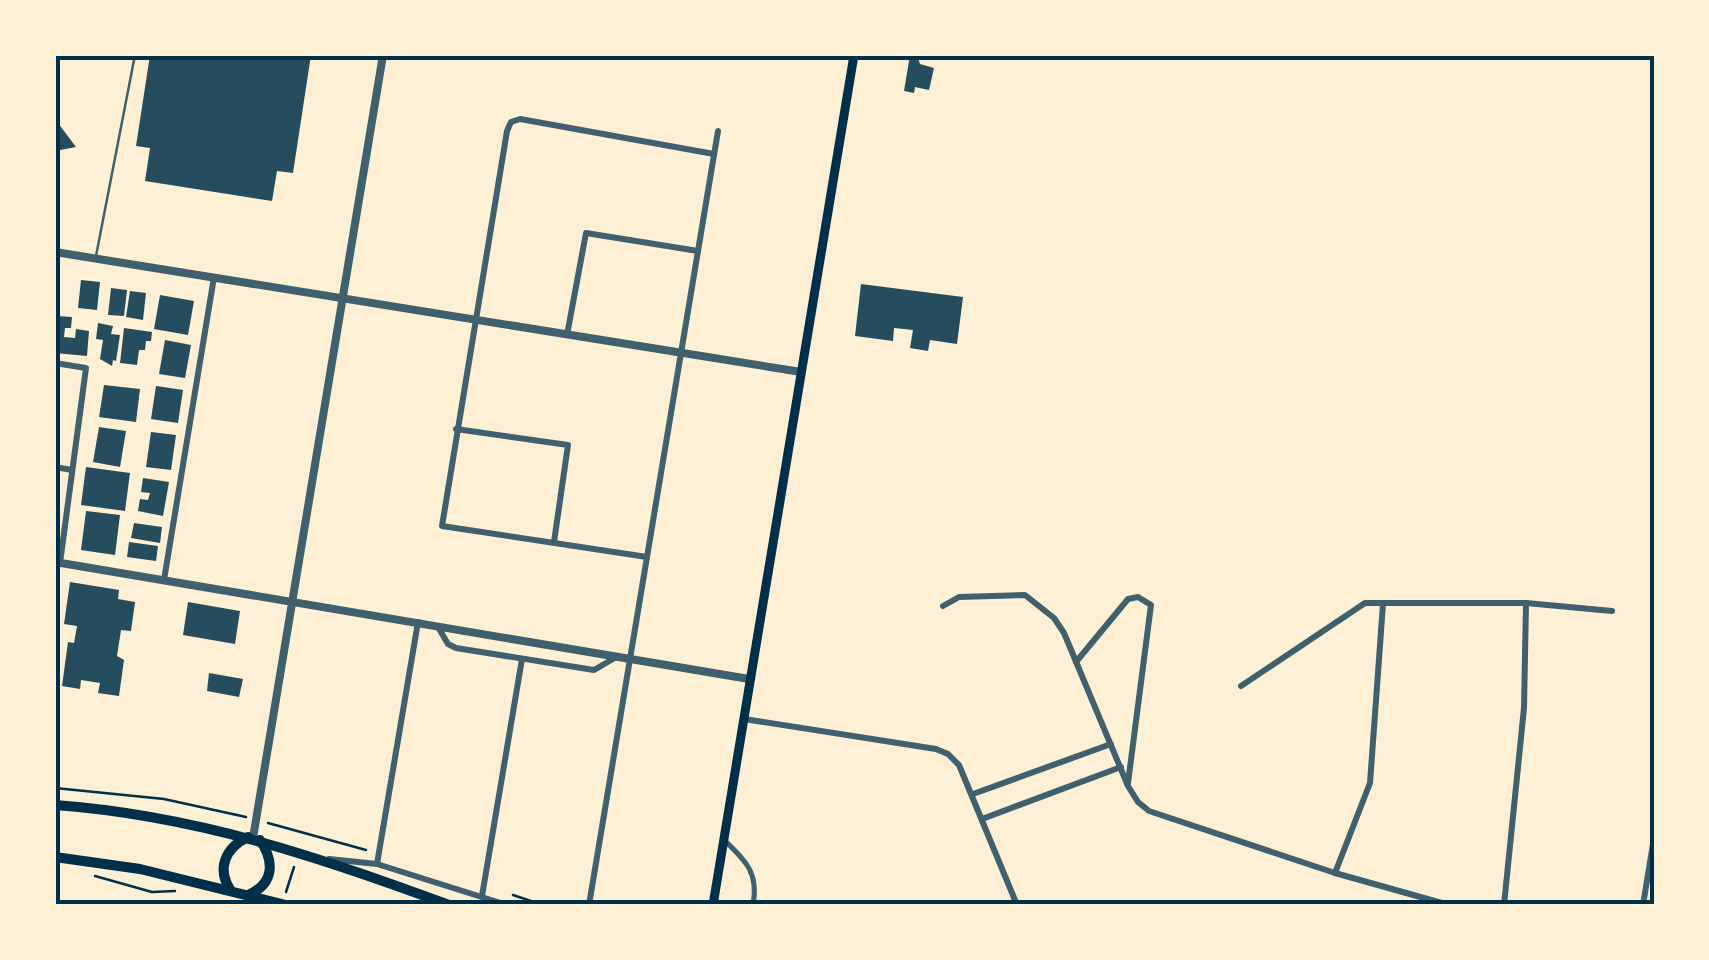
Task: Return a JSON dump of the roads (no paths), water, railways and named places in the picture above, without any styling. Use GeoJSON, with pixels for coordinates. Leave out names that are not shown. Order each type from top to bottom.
{"type":"FeatureCollection","features":[{"type":"Feature","properties":{"kind":"main road"},"geometry":{"type":"LineString","coordinates":[[713,905],[854,55]]}},
{"type":"Feature","properties":{"kind":"main road"},"geometry":{"type":"LineString","coordinates":[[55,805],[138,814],[254,838],[322,858],[449,905]]}},
{"type":"Feature","properties":{"kind":"main road"},"geometry":{"type":"LineString","coordinates":[[231,892],[224,878],[223,862],[231,848],[254,838]]}},
{"type":"Feature","properties":{"kind":"main road"},"geometry":{"type":"LineString","coordinates":[[247,896],[260,890],[270,872],[270,858],[254,838]]}},
{"type":"Feature","properties":{"kind":"main road"},"geometry":{"type":"LineString","coordinates":[[55,857],[140,870],[284,905]]}},
{"type":"Feature","properties":{"kind":"street"},"geometry":{"type":"LineString","coordinates":[[254,838],[383,55]]}},
{"type":"Feature","properties":{"kind":"street"},"geometry":{"type":"LineString","coordinates":[[647,558],[442,526],[456,428],[506,131],[512,122],[520,119],[714,154]]}},
{"type":"Feature","properties":{"kind":"street"},"geometry":{"type":"LineString","coordinates":[[588,905],[718,132]]}},
{"type":"Feature","properties":{"kind":"street"},"geometry":{"type":"LineString","coordinates":[[568,335],[586,232],[698,250]]}},
{"type":"Feature","properties":{"kind":"street"},"geometry":{"type":"LineString","coordinates":[[55,252],[801,372]]}},
{"type":"Feature","properties":{"kind":"street"},"geometry":{"type":"LineString","coordinates":[[164,582],[214,277]]}},
{"type":"Feature","properties":{"kind":"street"},"geometry":{"type":"LineString","coordinates":[[55,363],[86,368],[58,562],[750,678]]}},
{"type":"Feature","properties":{"kind":"street"},"geometry":{"type":"LineString","coordinates":[[456,428],[568,445],[554,542]]}},
{"type":"Feature","properties":{"kind":"street"},"geometry":{"type":"LineString","coordinates":[[55,467],[72,470]]}},
{"type":"Feature","properties":{"kind":"street"},"geometry":{"type":"LineString","coordinates":[[943,606],[959,597],[1026,595],[1054,618],[1064,633],[1128,786],[1149,812],[1335,873],[1450,905]]}},
{"type":"Feature","properties":{"kind":"street"},"geometry":{"type":"LineString","coordinates":[[1076,664],[1128,599],[1138,596],[1151,605],[1128,786]]}},
{"type":"Feature","properties":{"kind":"street"},"geometry":{"type":"LineString","coordinates":[[1504,905],[1524,708],[1526,603]]}},
{"type":"Feature","properties":{"kind":"street"},"geometry":{"type":"LineString","coordinates":[[1241,686],[1358,606],[1526,603],[1612,610]]}},
{"type":"Feature","properties":{"kind":"street"},"geometry":{"type":"LineString","coordinates":[[1335,873],[1370,784],[1383,604]]}},
{"type":"Feature","properties":{"kind":"street"},"geometry":{"type":"LineString","coordinates":[[377,864],[418,622]]}},
{"type":"Feature","properties":{"kind":"street"},"geometry":{"type":"LineString","coordinates":[[438,626],[452,647],[522,659],[594,670],[618,656]]}},
{"type":"Feature","properties":{"kind":"street"},"geometry":{"type":"LineString","coordinates":[[482,896],[522,659]]}},
{"type":"Feature","properties":{"kind":"street"},"geometry":{"type":"LineString","coordinates":[[743,719],[942,750],[959,764],[1017,905]]}},
{"type":"Feature","properties":{"kind":"street"},"geometry":{"type":"LineString","coordinates":[[973,794],[1111,744]]}},
{"type":"Feature","properties":{"kind":"street"},"geometry":{"type":"LineString","coordinates":[[982,819],[1120,767]]}},
{"type":"Feature","properties":{"kind":"street"},"geometry":{"type":"LineString","coordinates":[[1642,905],[1654,838]]}},
{"type":"Feature","properties":{"kind":"street"},"geometry":{"type":"LineString","coordinates":[[724,840],[749,864],[755,878],[753,905]]}},
{"type":"Feature","properties":{"kind":"street"},"geometry":{"type":"LineString","coordinates":[[322,858],[377,864],[506,905]]}},
{"type":"Feature","properties":{"kind":"lane"},"geometry":{"type":"LineString","coordinates":[[96,258],[135,56]]}}]}
